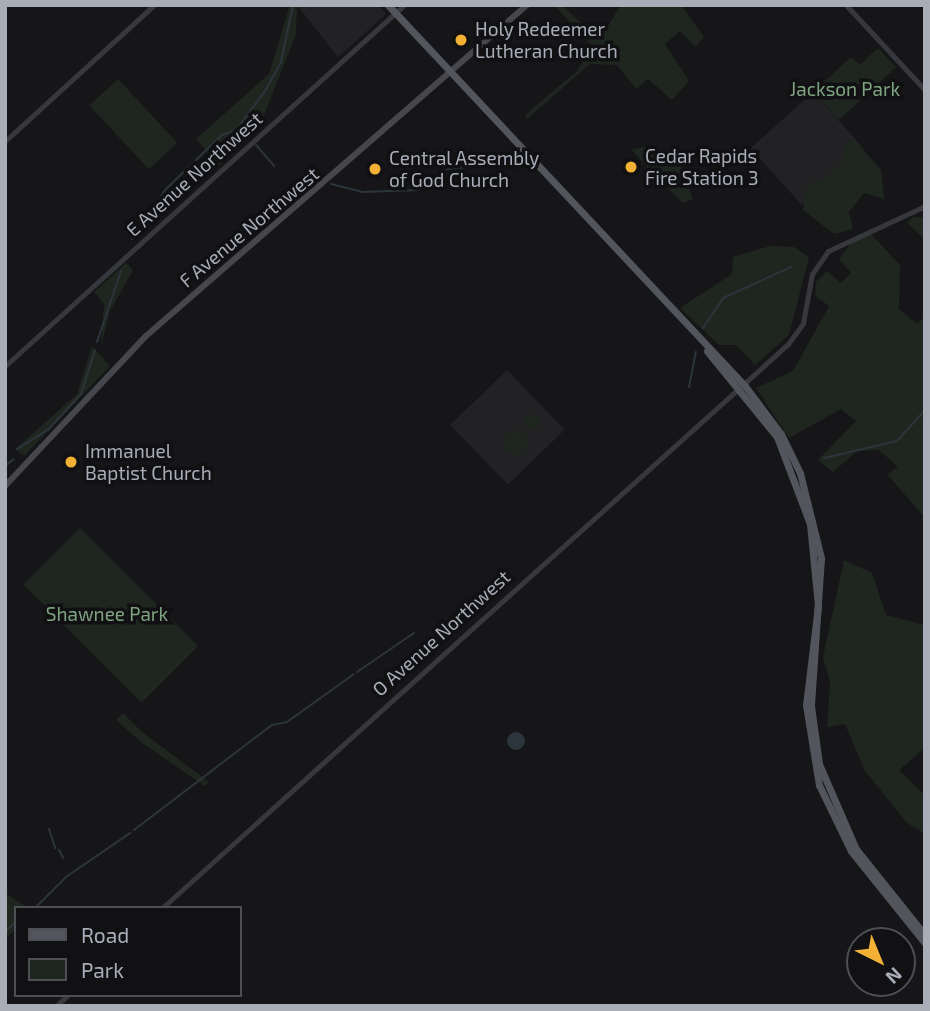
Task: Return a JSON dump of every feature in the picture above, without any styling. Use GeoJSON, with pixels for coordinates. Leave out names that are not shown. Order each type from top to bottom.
{"type":"FeatureCollection","features":[{"type":"Feature","properties":{"kind":"main road"},"geometry":{"type":"LineString","coordinates":[[388,5],[740,384],[792,455],[817,532],[822,606],[811,706],[824,783],[856,849],[925,935]]}},
{"type":"Feature","properties":{"kind":"main road","name":"F Avenue Northwest"},"geometry":{"type":"LineString","coordinates":[[5,486],[146,336],[452,75],[527,5]]}},
{"type":"Feature","properties":{"kind":"main road"},"geometry":{"type":"LineString","coordinates":[[740,384],[788,457],[812,533],[818,606],[806,705],[819,785],[851,851],[925,943]]}},
{"type":"Feature","properties":{"kind":"street"},"geometry":{"type":"LineString","coordinates":[[5,141],[154,5]]}},
{"type":"Feature","properties":{"kind":"street","name":"E Avenue Northwest"},"geometry":{"type":"LineString","coordinates":[[5,366],[404,5]]}},
{"type":"Feature","properties":{"kind":"street"},"geometry":{"type":"LineString","coordinates":[[846,5],[925,90]]}},
{"type":"Feature","properties":{"kind":"street","name":"O Avenue Northwest"},"geometry":{"type":"LineString","coordinates":[[164,906],[798,331],[823,256],[925,206]]}},
{"type":"Feature","properties":{"kind":"shaded area"},"geometry":{"type":"Polygon","coordinates":[[[297,5],[378,5],[386,14],[338,57],[297,5]]]}},
{"type":"Feature","properties":{"kind":"shaded area"},"geometry":{"type":"Polygon","coordinates":[[[813,92],[864,148],[801,205],[751,148],[813,92]]]}},
{"type":"Feature","properties":{"kind":"shaded area"},"geometry":{"type":"Polygon","coordinates":[[[507,370],[565,430],[508,485],[450,425],[507,370]]]}},
{"type":"Feature","properties":{"kind":"shaded area"},"geometry":{"type":"Polygon","coordinates":[[[512,732],[520,732],[525,741],[523,748],[512,750],[507,745],[507,737],[512,732]]]}},
{"type":"Feature","properties":{"kind":"green space"},"geometry":{"type":"Polygon","coordinates":[[[290,5],[297,5],[296,34],[259,128],[219,166],[196,139],[269,74],[290,5]]]}},
{"type":"Feature","properties":{"kind":"green space"},"geometry":{"type":"Polygon","coordinates":[[[554,5],[562,5],[599,40],[621,5],[681,5],[704,37],[695,47],[680,31],[665,44],[689,81],[672,100],[648,79],[636,89],[617,65],[590,64],[527,119],[525,115],[577,71],[592,46],[554,5]]]}},
{"type":"Feature","properties":{"kind":"green space","name":"Jackson Park"},"geometry":{"type":"Polygon","coordinates":[[[878,48],[896,67],[839,120],[813,92],[851,57],[860,65],[878,48]]]}},
{"type":"Feature","properties":{"kind":"green space"},"geometry":{"type":"Polygon","coordinates":[[[118,79],[177,143],[149,169],[89,106],[118,79]]]}},
{"type":"Feature","properties":{"kind":"green space"},"geometry":{"type":"Polygon","coordinates":[[[853,138],[881,170],[884,199],[864,193],[849,212],[853,229],[834,234],[803,210],[805,189],[843,164],[842,151],[853,138]]]}},
{"type":"Feature","properties":{"kind":"green space"},"geometry":{"type":"Polygon","coordinates":[[[643,147],[658,148],[680,165],[693,199],[683,203],[662,182],[645,183],[654,176],[632,150],[643,147]]]}},
{"type":"Feature","properties":{"kind":"green space"},"geometry":{"type":"Polygon","coordinates":[[[914,217],[925,217],[925,240],[907,223],[914,217]]]}},
{"type":"Feature","properties":{"kind":"green space"},"geometry":{"type":"Polygon","coordinates":[[[871,234],[900,265],[899,309],[917,324],[925,316],[925,518],[887,474],[898,467],[879,450],[857,451],[833,472],[818,460],[856,421],[841,409],[789,438],[756,388],[793,371],[829,306],[815,296],[816,282],[827,271],[841,283],[851,273],[839,259],[851,243],[871,234]]]}},
{"type":"Feature","properties":{"kind":"green space"},"geometry":{"type":"Polygon","coordinates":[[[770,246],[794,247],[809,257],[789,335],[755,365],[736,345],[719,345],[680,308],[732,274],[733,257],[770,246]]]}},
{"type":"Feature","properties":{"kind":"green space"},"geometry":{"type":"Polygon","coordinates":[[[126,263],[133,270],[110,311],[101,346],[104,304],[94,292],[126,263]]]}},
{"type":"Feature","properties":{"kind":"green space"},"geometry":{"type":"Polygon","coordinates":[[[92,346],[110,366],[24,456],[15,449],[77,394],[92,346]]]}},
{"type":"Feature","properties":{"kind":"green space"},"geometry":{"type":"Polygon","coordinates":[[[528,414],[534,414],[539,422],[537,428],[528,430],[523,425],[523,419],[528,414]]]}},
{"type":"Feature","properties":{"kind":"green space"},"geometry":{"type":"Polygon","coordinates":[[[516,431],[525,434],[528,443],[525,452],[516,455],[507,452],[504,443],[507,434],[516,431]]]}},
{"type":"Feature","properties":{"kind":"green space","name":"Shawnee Park"},"geometry":{"type":"Polygon","coordinates":[[[80,528],[198,646],[142,703],[23,585],[80,528]]]}},
{"type":"Feature","properties":{"kind":"green space"},"geometry":{"type":"Polygon","coordinates":[[[844,560],[872,573],[886,615],[925,625],[925,748],[899,770],[925,796],[925,834],[907,823],[865,771],[845,724],[827,727],[830,682],[823,657],[844,560]]]}},
{"type":"Feature","properties":{"kind":"green space"},"geometry":{"type":"Polygon","coordinates":[[[123,713],[142,732],[209,782],[205,786],[141,742],[116,720],[123,713]]]}},
{"type":"Feature","properties":{"kind":"green space"},"geometry":{"type":"Polygon","coordinates":[[[5,893],[25,906],[14,906],[14,931],[5,939],[5,893]]]}},
{"type":"Feature","properties":{"kind":"waterway"},"geometry":{"type":"LineString","coordinates":[[132,239],[166,189],[222,135],[236,130],[265,91],[281,62],[293,5]]}},
{"type":"Feature","properties":{"kind":"waterway"},"geometry":{"type":"LineString","coordinates":[[237,130],[249,138]]}},
{"type":"Feature","properties":{"kind":"waterway"},"geometry":{"type":"LineString","coordinates":[[256,145],[274,166]]}},
{"type":"Feature","properties":{"kind":"waterway"},"geometry":{"type":"LineString","coordinates":[[331,184],[362,192],[419,190],[447,169],[472,167]]}},
{"type":"Feature","properties":{"kind":"waterway"},"geometry":{"type":"LineString","coordinates":[[703,328],[723,298],[791,267]]}},
{"type":"Feature","properties":{"kind":"waterway"},"geometry":{"type":"LineString","coordinates":[[97,342],[121,271]]}},
{"type":"Feature","properties":{"kind":"waterway"},"geometry":{"type":"LineString","coordinates":[[17,449],[48,430],[81,394],[95,350]]}},
{"type":"Feature","properties":{"kind":"waterway"},"geometry":{"type":"LineString","coordinates":[[689,387],[696,352]]}},
{"type":"Feature","properties":{"kind":"waterway"},"geometry":{"type":"LineString","coordinates":[[824,458],[897,441],[925,410]]}},
{"type":"Feature","properties":{"kind":"waterway"},"geometry":{"type":"LineString","coordinates":[[5,466],[14,459]]}},
{"type":"Feature","properties":{"kind":"waterway"},"geometry":{"type":"LineString","coordinates":[[357,672],[414,633]]}},
{"type":"Feature","properties":{"kind":"waterway"},"geometry":{"type":"LineString","coordinates":[[134,830],[272,725],[287,722],[354,674]]}},
{"type":"Feature","properties":{"kind":"waterway"},"geometry":{"type":"LineString","coordinates":[[49,829],[55,848]]}},
{"type":"Feature","properties":{"kind":"waterway"},"geometry":{"type":"LineString","coordinates":[[37,906],[66,877],[130,833]]}},
{"type":"Feature","properties":{"kind":"waterway"},"geometry":{"type":"LineString","coordinates":[[59,850],[63,858]]}},
{"type":"Feature","properties":{"kind":"waterway"},"geometry":{"type":"LineString","coordinates":[[5,932],[14,923]]}},
{"type":"Feature","properties":{"kind":"place","name":"Holy Redeemer Lutheran Church"},"geometry":{"type":"Point","coordinates":[461,40]}},
{"type":"Feature","properties":{"kind":"place","name":"Cedar Rapids Fire Station 3"},"geometry":{"type":"Point","coordinates":[631,167]}},
{"type":"Feature","properties":{"kind":"place","name":"Central Assembly of God Church"},"geometry":{"type":"Point","coordinates":[375,169]}},
{"type":"Feature","properties":{"kind":"place","name":"Immanuel Baptist Church"},"geometry":{"type":"Point","coordinates":[71,462]}}]}
